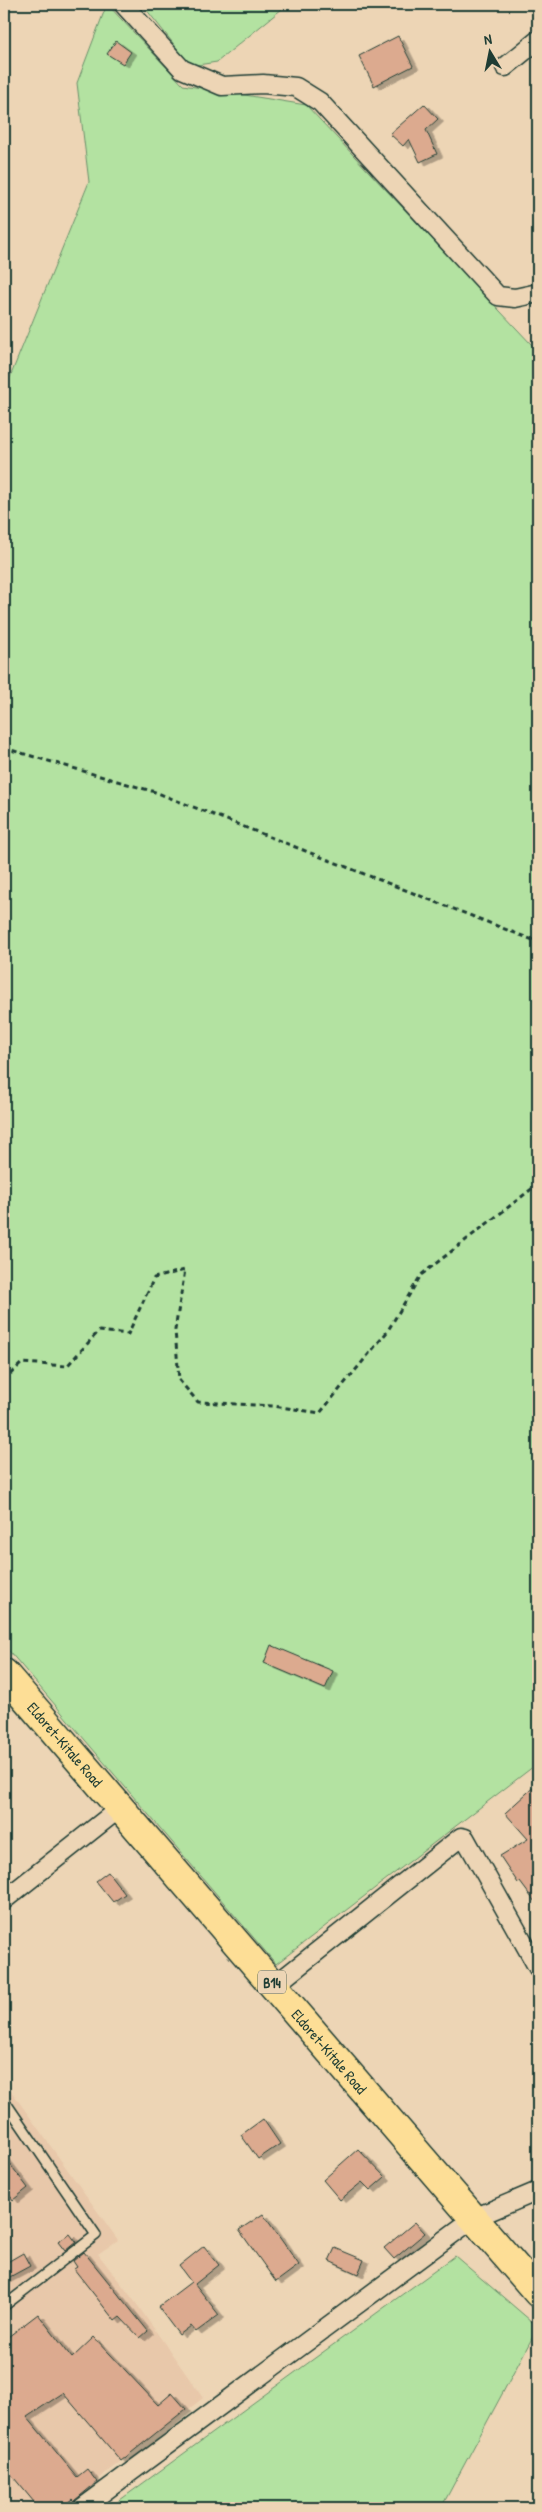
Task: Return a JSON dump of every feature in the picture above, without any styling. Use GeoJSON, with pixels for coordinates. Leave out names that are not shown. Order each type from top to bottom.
{"type":"FeatureCollection","features":[{"type":"Feature","properties":{"kind":"highway","name":"Eldoret-Kitale Road"},"geometry":{"type":"LineString","coordinates":[[4,1673],[275,1985],[538,2293]]}},
{"type":"Feature","properties":{"kind":"street"},"geometry":{"type":"LineString","coordinates":[[123,4],[182,69],[222,86],[263,84],[296,88],[320,102],[498,296],[515,298],[538,293]]}},
{"type":"Feature","properties":{"kind":"street"},"geometry":{"type":"LineString","coordinates":[[505,67],[538,40]]}},
{"type":"Feature","properties":{"kind":"street"},"geometry":{"type":"LineString","coordinates":[[4,1900],[120,1808]]}},
{"type":"Feature","properties":{"kind":"street"},"geometry":{"type":"LineString","coordinates":[[275,1985],[461,1837],[465,1838],[538,1968]]}},
{"type":"Feature","properties":{"kind":"street"},"geometry":{"type":"LineString","coordinates":[[82,2508],[474,2218],[538,2190]]}},
{"type":"Feature","properties":{"kind":"lane"},"geometry":{"type":"LineString","coordinates":[[4,2100],[96,2234],[4,2306]]}},
{"type":"Feature","properties":{"kind":"path"},"geometry":{"type":"LineString","coordinates":[[4,748],[155,792],[538,942]]}},
{"type":"Feature","properties":{"kind":"path"},"geometry":{"type":"LineString","coordinates":[[4,1380],[22,1363],[67,1366],[98,1331],[128,1334],[154,1278],[185,1270],[174,1330],[179,1380],[198,1402],[274,1406],[320,1413],[386,1332],[421,1276],[538,1184]]}},
{"type":"Feature","properties":{"kind":"shaded area"},"geometry":{"type":"Polygon","coordinates":[[[4,2081],[118,2240],[98,2254],[133,2299],[203,2398],[60,2508],[4,2508],[4,2081]]]}},
{"type":"Feature","properties":{"kind":"green space"},"geometry":{"type":"Polygon","coordinates":[[[107,4],[183,85],[306,105],[532,345],[538,348],[538,1763],[276,1964],[4,1645],[4,392],[89,182],[77,83],[107,4]]]}},
{"type":"Feature","properties":{"kind":"green space"},"geometry":{"type":"Polygon","coordinates":[[[142,4],[288,4],[217,62],[191,66],[142,4]]]}},
{"type":"Feature","properties":{"kind":"green space"},"geometry":{"type":"Polygon","coordinates":[[[455,2256],[538,2327],[441,2508],[109,2508],[455,2256]]]}},
{"type":"Feature","properties":{"kind":"building"},"geometry":{"type":"Polygon","coordinates":[[[398,36],[413,66],[374,86],[359,56],[398,36]]]}},
{"type":"Feature","properties":{"kind":"building"},"geometry":{"type":"Polygon","coordinates":[[[116,41],[131,52],[123,64],[107,54],[116,41]]]}},
{"type":"Feature","properties":{"kind":"building"},"geometry":{"type":"Polygon","coordinates":[[[424,104],[438,119],[426,130],[437,154],[420,162],[409,139],[403,146],[390,134],[424,104]]]}},
{"type":"Feature","properties":{"kind":"building"},"geometry":{"type":"Polygon","coordinates":[[[271,1645],[333,1671],[325,1689],[264,1663],[271,1645]]]}},
{"type":"Feature","properties":{"kind":"building"},"geometry":{"type":"Polygon","coordinates":[[[538,1783],[538,1906],[520,1882],[518,1883],[500,1856],[528,1839],[505,1813],[538,1783]]]}},
{"type":"Feature","properties":{"kind":"building"},"geometry":{"type":"Polygon","coordinates":[[[108,1872],[125,1894],[113,1902],[96,1881],[108,1872]]]}},
{"type":"Feature","properties":{"kind":"building"},"geometry":{"type":"Polygon","coordinates":[[[263,2119],[280,2144],[258,2159],[241,2135],[263,2119]]]}},
{"type":"Feature","properties":{"kind":"building"},"geometry":{"type":"Polygon","coordinates":[[[358,2149],[385,2177],[370,2190],[362,2182],[340,2200],[323,2180],[358,2149]]]}},
{"type":"Feature","properties":{"kind":"building"},"geometry":{"type":"Polygon","coordinates":[[[4,2156],[28,2188],[13,2200],[4,2188],[4,2156]]]}},
{"type":"Feature","properties":{"kind":"building"},"geometry":{"type":"Polygon","coordinates":[[[263,2214],[299,2265],[276,2282],[239,2230],[263,2214]]]}},
{"type":"Feature","properties":{"kind":"building"},"geometry":{"type":"Polygon","coordinates":[[[415,2222],[425,2233],[394,2259],[384,2248],[415,2222]]]}},
{"type":"Feature","properties":{"kind":"building"},"geometry":{"type":"Polygon","coordinates":[[[70,2234],[76,2242],[65,2251],[58,2242],[70,2234]]]}},
{"type":"Feature","properties":{"kind":"building"},"geometry":{"type":"Polygon","coordinates":[[[204,2246],[219,2265],[195,2284],[219,2315],[196,2332],[191,2326],[179,2335],[158,2307],[191,2282],[179,2266],[204,2246]]]}},
{"type":"Feature","properties":{"kind":"building"},"geometry":{"type":"Polygon","coordinates":[[[335,2248],[364,2260],[358,2274],[329,2261],[335,2248]]]}},
{"type":"Feature","properties":{"kind":"building"},"geometry":{"type":"Polygon","coordinates":[[[84,2252],[148,2331],[140,2338],[120,2317],[115,2321],[74,2269],[77,2267],[73,2261],[84,2252]]]}},
{"type":"Feature","properties":{"kind":"building"},"geometry":{"type":"Polygon","coordinates":[[[23,2253],[30,2266],[4,2280],[4,2264],[23,2253]]]}},
{"type":"Feature","properties":{"kind":"building"},"geometry":{"type":"Polygon","coordinates":[[[38,2314],[72,2358],[94,2337],[158,2405],[172,2393],[186,2409],[121,2461],[63,2393],[27,2417],[77,2477],[87,2469],[97,2482],[74,2501],[72,2499],[61,2508],[39,2508],[4,2466],[4,2340],[38,2314]]]}}]}
